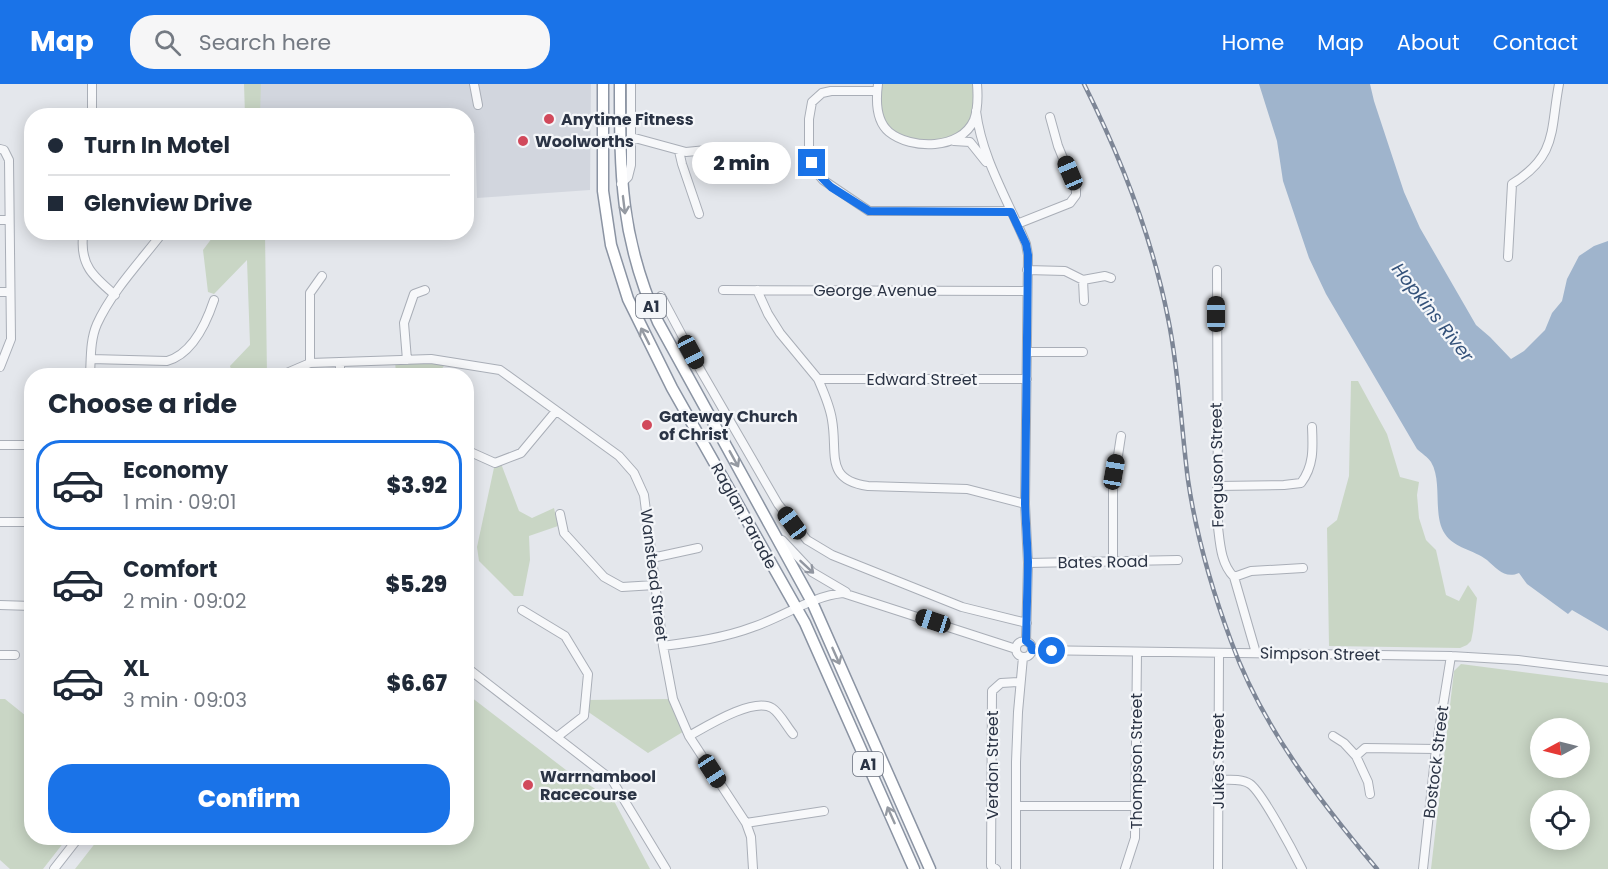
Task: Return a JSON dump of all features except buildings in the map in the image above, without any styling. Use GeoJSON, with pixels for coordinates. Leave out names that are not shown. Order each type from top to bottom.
{"type":"FeatureCollection","features":[{"type":"Feature","properties":{"kind":"highway","name":"Raglan Parade"},"geometry":{"type":"LineString","coordinates":[[603,84],[603,183],[611,245],[635,317],[822,659],[914,869]]}},
{"type":"Feature","properties":{"kind":"highway","name":"Raglan Parade"},"geometry":{"type":"LineString","coordinates":[[620,84],[621,184],[625,218],[637,269],[658,322],[812,602],[930,869]]}},
{"type":"Feature","properties":{"kind":"highway"},"geometry":{"type":"LineString","coordinates":[[672,388],[688,378]]}},
{"type":"Feature","properties":{"kind":"street"},"geometry":{"type":"LineString","coordinates":[[92,84],[92,108]]}},
{"type":"Feature","properties":{"kind":"street","name":"Raglan Parade"},"geometry":{"type":"LineString","coordinates":[[621,184],[631,170],[631,84]]}},
{"type":"Feature","properties":{"kind":"street"},"geometry":{"type":"LineString","coordinates":[[977,84],[976,111],[979,131],[994,173],[1026,244],[1025,504],[1028,562],[1026,641]]}},
{"type":"Feature","properties":{"kind":"street"},"geometry":{"type":"LineString","coordinates":[[1509,257],[1512,184],[1524,177],[1548,148],[1554,128],[1559,84]]}},
{"type":"Feature","properties":{"kind":"street"},"geometry":{"type":"LineString","coordinates":[[477,86],[478,105]]}},
{"type":"Feature","properties":{"kind":"street"},"geometry":{"type":"LineString","coordinates":[[994,173],[970,142],[919,144],[903,140],[887,130],[878,113],[878,87],[822,93],[812,102],[809,119],[809,152],[817,173],[831,187],[869,211],[1011,212]]}},
{"type":"Feature","properties":{"kind":"street"},"geometry":{"type":"LineString","coordinates":[[953,141],[968,129],[976,111]]}},
{"type":"Feature","properties":{"kind":"street"},"geometry":{"type":"LineString","coordinates":[[1017,224],[1065,206],[1074,200],[1076,195],[1074,183],[1058,146],[1050,117]]}},
{"type":"Feature","properties":{"kind":"street"},"geometry":{"type":"LineString","coordinates":[[631,137],[679,151],[693,152],[727,148]]}},
{"type":"Feature","properties":{"kind":"street"},"geometry":{"type":"LineString","coordinates":[[0,149],[4,150],[9,160],[11,339],[1,364]]}},
{"type":"Feature","properties":{"kind":"street"},"geometry":{"type":"LineString","coordinates":[[679,151],[699,214]]}},
{"type":"Feature","properties":{"kind":"street"},"geometry":{"type":"LineString","coordinates":[[0,220],[9,220]]}},
{"type":"Feature","properties":{"kind":"street"},"geometry":{"type":"LineString","coordinates":[[83,240],[84,261],[90,271],[115,295]]}},
{"type":"Feature","properties":{"kind":"street"},"geometry":{"type":"LineString","coordinates":[[90,368],[97,324],[115,295],[156,240]]}},
{"type":"Feature","properties":{"kind":"street"},"geometry":{"type":"LineString","coordinates":[[1027,270],[1065,271],[1083,280],[1105,276],[1111,278]]}},
{"type":"Feature","properties":{"kind":"street","name":"Ferguson Street"},"geometry":{"type":"LineString","coordinates":[[1217,270],[1218,527],[1227,571],[1234,577],[1256,653]]}},
{"type":"Feature","properties":{"kind":"street"},"geometry":{"type":"LineString","coordinates":[[310,363],[310,293],[322,276]]}},
{"type":"Feature","properties":{"kind":"street"},"geometry":{"type":"LineString","coordinates":[[1083,280],[1084,301]]}},
{"type":"Feature","properties":{"kind":"street"},"geometry":{"type":"LineString","coordinates":[[407,360],[404,323],[414,294],[425,290]]}},
{"type":"Feature","properties":{"kind":"street","name":"George Avenue"},"geometry":{"type":"LineString","coordinates":[[723,290],[1027,291]]}},
{"type":"Feature","properties":{"kind":"street"},"geometry":{"type":"LineString","coordinates":[[757,290],[780,333],[818,380],[832,420],[836,469],[853,484],[967,489],[1025,504]]}},
{"type":"Feature","properties":{"kind":"street"},"geometry":{"type":"LineString","coordinates":[[0,292],[10,292]]}},
{"type":"Feature","properties":{"kind":"street"},"geometry":{"type":"LineString","coordinates":[[661,296],[701,371],[778,504],[807,540],[832,555],[962,607],[1027,623]]}},
{"type":"Feature","properties":{"kind":"street"},"geometry":{"type":"LineString","coordinates":[[91,359],[167,361],[176,358],[187,349],[208,319],[214,300]]}},
{"type":"Feature","properties":{"kind":"street"},"geometry":{"type":"LineString","coordinates":[[1027,352],[1083,352]]}},
{"type":"Feature","properties":{"kind":"street","name":"Wanstead Street"},"geometry":{"type":"LineString","coordinates":[[298,368],[310,363],[430,359],[500,370],[619,456],[634,472],[644,495],[663,646],[673,699],[689,736],[746,823],[751,837],[753,869]]}},
{"type":"Feature","properties":{"kind":"street"},"geometry":{"type":"LineString","coordinates":[[340,362],[340,368]]}},
{"type":"Feature","properties":{"kind":"street"},"geometry":{"type":"LineString","coordinates":[[688,378],[701,371]]}},
{"type":"Feature","properties":{"kind":"street","name":"Edward Street"},"geometry":{"type":"LineString","coordinates":[[818,380],[1027,379]]}},
{"type":"Feature","properties":{"kind":"street"},"geometry":{"type":"LineString","coordinates":[[474,454],[495,463],[521,453],[556,411]]}},
{"type":"Feature","properties":{"kind":"street"},"geometry":{"type":"LineString","coordinates":[[1217,486],[1301,483],[1308,474],[1314,452],[1312,427]]}},
{"type":"Feature","properties":{"kind":"street"},"geometry":{"type":"LineString","coordinates":[[1113,562],[1113,488],[1121,436]]}},
{"type":"Feature","properties":{"kind":"street"},"geometry":{"type":"LineString","coordinates":[[0,445],[24,445]]}},
{"type":"Feature","properties":{"kind":"street"},"geometry":{"type":"LineString","coordinates":[[759,504],[800,561],[824,581],[853,596]]}},
{"type":"Feature","properties":{"kind":"street"},"geometry":{"type":"LineString","coordinates":[[560,514],[564,533],[604,577],[622,587],[655,585]]}},
{"type":"Feature","properties":{"kind":"street"},"geometry":{"type":"LineString","coordinates":[[0,522],[24,522]]}},
{"type":"Feature","properties":{"kind":"street"},"geometry":{"type":"LineString","coordinates":[[652,558],[698,548]]}},
{"type":"Feature","properties":{"kind":"street","name":"Bates Road"},"geometry":{"type":"LineString","coordinates":[[1028,562],[1178,560]]}},
{"type":"Feature","properties":{"kind":"street"},"geometry":{"type":"LineString","coordinates":[[1234,577],[1251,571],[1303,568]]}},
{"type":"Feature","properties":{"kind":"street"},"geometry":{"type":"LineString","coordinates":[[663,646],[729,634],[761,624],[833,594],[843,593],[1016,649],[1023,657],[1030,655],[1032,650],[1031,645],[1026,641]]}},
{"type":"Feature","properties":{"kind":"street"},"geometry":{"type":"LineString","coordinates":[[0,605],[24,606]]}},
{"type":"Feature","properties":{"kind":"street"},"geometry":{"type":"LineString","coordinates":[[522,610],[565,636],[588,674],[584,716],[557,737]]}},
{"type":"Feature","properties":{"kind":"street"},"geometry":{"type":"LineString","coordinates":[[1016,649],[1019,643],[1026,641]]}},
{"type":"Feature","properties":{"kind":"street","name":"Simpson Street"},"geometry":{"type":"LineString","coordinates":[[1032,650],[1451,656],[1518,660],[1608,671]]}},
{"type":"Feature","properties":{"kind":"street","name":"Thompson Street"},"geometry":{"type":"LineString","coordinates":[[1125,869],[1135,838],[1137,652]]}},
{"type":"Feature","properties":{"kind":"street","name":"Jukes Street"},"geometry":{"type":"LineString","coordinates":[[1218,869],[1219,653]]}},
{"type":"Feature","properties":{"kind":"street"},"geometry":{"type":"LineString","coordinates":[[0,655],[15,655]]}},
{"type":"Feature","properties":{"kind":"street","name":"Bostock Street"},"geometry":{"type":"LineString","coordinates":[[1423,869],[1436,749],[1451,656]]}},
{"type":"Feature","properties":{"kind":"street","name":"Verdon Street"},"geometry":{"type":"LineString","coordinates":[[1016,869],[1016,762],[1023,657]]}},
{"type":"Feature","properties":{"kind":"street"},"geometry":{"type":"LineString","coordinates":[[474,673],[612,780],[666,869]]}},
{"type":"Feature","properties":{"kind":"street","name":"Verdon Street"},"geometry":{"type":"LineString","coordinates":[[996,869],[991,866],[992,691],[1001,683],[1020,682]]}},
{"type":"Feature","properties":{"kind":"street"},"geometry":{"type":"LineString","coordinates":[[689,736],[716,721],[756,705],[772,709],[793,734]]}},
{"type":"Feature","properties":{"kind":"street"},"geometry":{"type":"LineString","coordinates":[[1333,736],[1344,743],[1356,756],[1368,782],[1370,794]]}},
{"type":"Feature","properties":{"kind":"street"},"geometry":{"type":"LineString","coordinates":[[1356,756],[1365,748],[1436,749]]}},
{"type":"Feature","properties":{"kind":"street"},"geometry":{"type":"LineString","coordinates":[[1217,780],[1242,781],[1252,785],[1302,869]]}},
{"type":"Feature","properties":{"kind":"street"},"geometry":{"type":"LineString","coordinates":[[1017,806],[1136,806]]}},
{"type":"Feature","properties":{"kind":"street"},"geometry":{"type":"LineString","coordinates":[[746,823],[824,811]]}},
{"type":"Feature","properties":{"kind":"street"},"geometry":{"type":"LineString","coordinates":[[54,869],[73,845]]}},
{"type":"Feature","properties":{"kind":"shaded area"},"geometry":{"type":"Polygon","coordinates":[[[257,84],[591,84],[590,190],[477,198],[474,108],[258,108],[257,84]]]}},
{"type":"Feature","properties":{"kind":"green space"},"geometry":{"type":"Polygon","coordinates":[[[244,84],[261,84],[260,108],[245,108],[244,84]]]}},
{"type":"Feature","properties":{"kind":"green space"},"geometry":{"type":"Polygon","coordinates":[[[878,84],[977,84],[976,111],[958,138],[919,144],[887,130],[878,113],[878,84]]]}},
{"type":"Feature","properties":{"kind":"green space"},"geometry":{"type":"Polygon","coordinates":[[[210,240],[265,240],[267,368],[231,368],[230,366],[250,345],[247,260],[214,294],[208,292],[203,250],[210,240]]]}},
{"type":"Feature","properties":{"kind":"green space"},"geometry":{"type":"Polygon","coordinates":[[[395,360],[447,362],[442,368],[396,368],[395,360]]]}},
{"type":"Feature","properties":{"kind":"green space"},"geometry":{"type":"Polygon","coordinates":[[[1351,381],[1358,381],[1387,434],[1400,477],[1419,482],[1417,495],[1419,518],[1426,540],[1436,550],[1446,595],[1459,601],[1468,585],[1477,598],[1471,641],[1460,648],[1329,646],[1327,528],[1337,520],[1349,476],[1351,381]]]}},
{"type":"Feature","properties":{"kind":"green space"},"geometry":{"type":"Polygon","coordinates":[[[500,461],[519,511],[532,518],[554,508],[558,526],[529,536],[530,560],[523,596],[514,596],[479,561],[477,547],[495,463],[500,461]]]}},
{"type":"Feature","properties":{"kind":"green space"},"geometry":{"type":"Polygon","coordinates":[[[1461,664],[1608,683],[1608,869],[1431,869],[1454,671],[1461,664]]]}},
{"type":"Feature","properties":{"kind":"green space"},"geometry":{"type":"Polygon","coordinates":[[[0,699],[5,699],[24,714],[24,845],[62,845],[43,869],[10,869],[0,860],[0,699]]]}},
{"type":"Feature","properties":{"kind":"green space","name":"Warrnambool Racecourse"},"geometry":{"type":"Polygon","coordinates":[[[474,699],[566,770],[614,801],[650,869],[75,869],[94,845],[474,845],[474,699]]]}},
{"type":"Feature","properties":{"kind":"green space"},"geometry":{"type":"Polygon","coordinates":[[[673,699],[686,730],[648,753],[584,709],[585,700],[673,699]]]}},
{"type":"Feature","properties":{"kind":"water","name":"Hopkins River"},"geometry":{"type":"Polygon","coordinates":[[[1259,84],[1370,84],[1404,192],[1420,228],[1476,325],[1511,359],[1524,351],[1545,330],[1552,313],[1562,301],[1567,279],[1579,256],[1594,246],[1608,241],[1608,631],[1572,610],[1568,614],[1527,584],[1519,573],[1510,575],[1501,572],[1487,560],[1454,543],[1445,534],[1439,518],[1435,470],[1431,462],[1417,449],[1326,294],[1309,258],[1283,181],[1277,141],[1259,84]]]}},
{"type":"Feature","properties":{"kind":"railway"},"geometry":{"type":"LineString","coordinates":[[1084,84],[1134,198],[1161,288],[1175,358],[1188,480],[1195,521],[1205,562],[1231,641],[1244,673],[1276,733],[1313,789],[1377,869]]}},
{"type":"Feature","properties":{"kind":"place","name":"Anytime Fitness"},"geometry":{"type":"Point","coordinates":[549,119]}},
{"type":"Feature","properties":{"kind":"place","name":"Woolworths"},"geometry":{"type":"Point","coordinates":[523,141]}},
{"type":"Feature","properties":{"kind":"place","name":"Gateway Church of Christ"},"geometry":{"type":"Point","coordinates":[647,425]}},
{"type":"Feature","properties":{"kind":"place","name":"Warrnambool Racecourse"},"geometry":{"type":"Point","coordinates":[528,785]}},
{"type":"Feature","properties":{"kind":"route"},"geometry":{"type":"LineString","coordinates":[[812,163],[817,173],[831,187],[869,211],[1011,212],[1026,244],[1028,255],[1026,641],[1031,645],[1032,650],[1052,651]]}}]}
